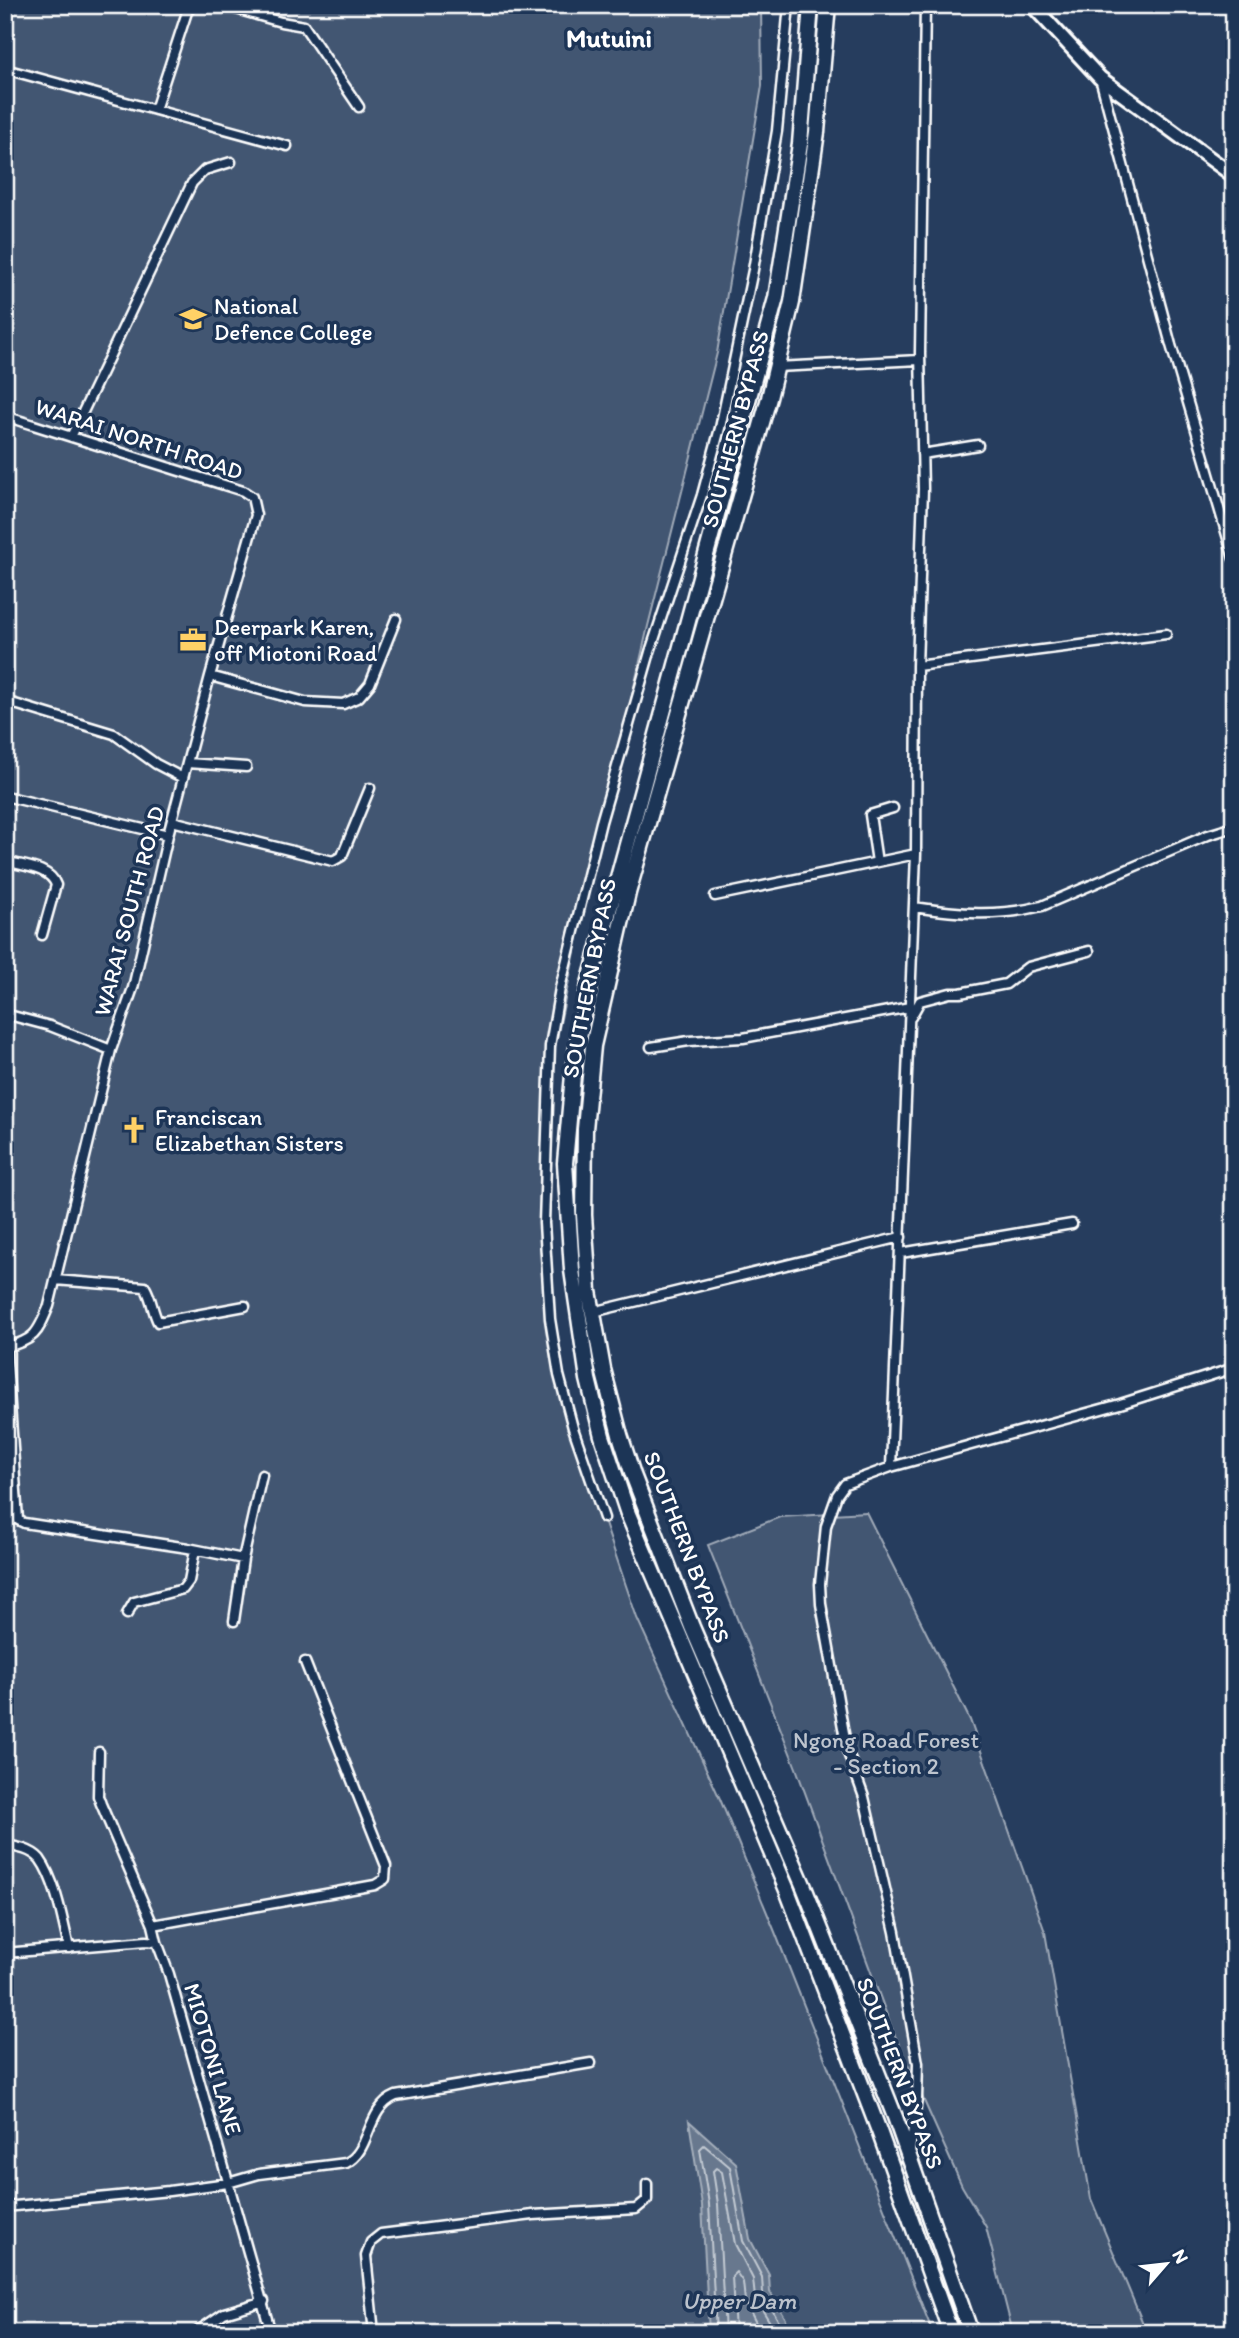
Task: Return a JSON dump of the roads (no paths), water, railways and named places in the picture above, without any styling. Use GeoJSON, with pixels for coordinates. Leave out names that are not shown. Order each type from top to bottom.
{"type":"FeatureCollection","features":[{"type":"Feature","properties":{"kind":"highway","name":"SOUTHERN BYPASS"},"geometry":{"type":"LineString","coordinates":[[810,5],[800,144],[776,298],[589,984],[574,1065],[565,1163],[572,1270],[588,1379],[615,1482],[787,1890],[880,2131],[951,2333]]}},
{"type":"Feature","properties":{"kind":"highway","name":"SOUTHERN BYPASS"},"geometry":{"type":"LineString","coordinates":[[828,5],[817,132],[792,302],[628,893],[593,1046],[585,1129],[584,1203],[589,1291],[603,1368],[633,1475],[692,1627],[804,1887],[909,2158],[971,2333]]}},
{"type":"Feature","properties":{"kind":"main road"},"geometry":{"type":"LineString","coordinates":[[1032,5],[1100,78],[1234,176]]}},
{"type":"Feature","properties":{"kind":"street"},"geometry":{"type":"LineString","coordinates":[[155,110],[187,12],[193,5]]}},
{"type":"Feature","properties":{"kind":"street"},"geometry":{"type":"LineString","coordinates":[[222,5],[268,19],[304,26],[359,107]]}},
{"type":"Feature","properties":{"kind":"street"},"geometry":{"type":"LineString","coordinates":[[604,1518],[573,1428],[559,1375],[550,1319],[544,1223],[550,1046],[560,988],[601,822],[650,652],[702,495],[720,428],[753,270],[777,131],[789,5]]}},
{"type":"Feature","properties":{"kind":"street"},"geometry":{"type":"LineString","coordinates":[[891,1467],[916,854],[925,5]]}},
{"type":"Feature","properties":{"kind":"street"},"geometry":{"type":"LineString","coordinates":[[5,69],[287,146]]}},
{"type":"Feature","properties":{"kind":"street"},"geometry":{"type":"LineString","coordinates":[[1100,78],[1171,345],[1234,559]]}},
{"type":"Feature","properties":{"kind":"street"},"geometry":{"type":"LineString","coordinates":[[71,437],[192,183],[205,170],[231,162]]}},
{"type":"Feature","properties":{"kind":"street"},"geometry":{"type":"LineString","coordinates":[[776,367],[920,359]]}},
{"type":"Feature","properties":{"kind":"street","name":"WARAI NORTH ROAD"},"geometry":{"type":"LineString","coordinates":[[5,416],[243,491],[252,497],[256,506]]}},
{"type":"Feature","properties":{"kind":"street"},"geometry":{"type":"LineString","coordinates":[[922,454],[978,445]]}},
{"type":"Feature","properties":{"kind":"street","name":"WARAI SOUTH ROAD"},"geometry":{"type":"LineString","coordinates":[[6,1347],[29,1340],[37,1333],[49,1306],[111,1050],[133,988],[168,835],[210,676],[255,523],[256,506]]}},
{"type":"Feature","properties":{"kind":"street"},"geometry":{"type":"LineString","coordinates":[[210,676],[304,702],[343,704],[359,696],[370,684],[396,619]]}},
{"type":"Feature","properties":{"kind":"street"},"geometry":{"type":"LineString","coordinates":[[917,666],[1166,634]]}},
{"type":"Feature","properties":{"kind":"street"},"geometry":{"type":"LineString","coordinates":[[5,701],[114,734],[156,764],[183,778]]}},
{"type":"Feature","properties":{"kind":"street"},"geometry":{"type":"LineString","coordinates":[[187,763],[246,767]]}},
{"type":"Feature","properties":{"kind":"street"},"geometry":{"type":"LineString","coordinates":[[172,821],[333,861],[342,856],[370,788]]}},
{"type":"Feature","properties":{"kind":"street"},"geometry":{"type":"LineString","coordinates":[[5,796],[168,835]]}},
{"type":"Feature","properties":{"kind":"street"},"geometry":{"type":"LineString","coordinates":[[877,862],[870,815],[893,808]]}},
{"type":"Feature","properties":{"kind":"street"},"geometry":{"type":"LineString","coordinates":[[914,907],[962,914],[993,915],[1042,906],[1182,846],[1234,827]]}},
{"type":"Feature","properties":{"kind":"street"},"geometry":{"type":"LineString","coordinates":[[715,896],[916,854]]}},
{"type":"Feature","properties":{"kind":"street"},"geometry":{"type":"LineString","coordinates":[[5,861],[46,873],[54,879],[57,885],[43,934]]}},
{"type":"Feature","properties":{"kind":"street"},"geometry":{"type":"LineString","coordinates":[[910,1020],[920,1001],[1006,984],[1027,967],[1089,951]]}},
{"type":"Feature","properties":{"kind":"street"},"geometry":{"type":"LineString","coordinates":[[651,1047],[743,1038],[910,1007]]}},
{"type":"Feature","properties":{"kind":"street"},"geometry":{"type":"LineString","coordinates":[[5,1014],[50,1026],[111,1050]]}},
{"type":"Feature","properties":{"kind":"street"},"geometry":{"type":"LineString","coordinates":[[901,1253],[1072,1224]]}},
{"type":"Feature","properties":{"kind":"street"},"geometry":{"type":"LineString","coordinates":[[593,1312],[901,1237]]}},
{"type":"Feature","properties":{"kind":"street"},"geometry":{"type":"LineString","coordinates":[[55,1280],[145,1287],[152,1299],[152,1310],[158,1322],[245,1306]]}},
{"type":"Feature","properties":{"kind":"street"},"geometry":{"type":"LineString","coordinates":[[6,1347],[18,1520],[243,1559]]}},
{"type":"Feature","properties":{"kind":"street"},"geometry":{"type":"LineString","coordinates":[[909,2158],[917,2099],[918,2063],[895,1932],[867,1811],[847,1750],[820,1593],[826,1526],[840,1489],[845,1484],[891,1467],[1120,1404],[1234,1367]]}},
{"type":"Feature","properties":{"kind":"street"},"geometry":{"type":"LineString","coordinates":[[234,1621],[243,1559],[262,1475]]}},
{"type":"Feature","properties":{"kind":"street"},"geometry":{"type":"LineString","coordinates":[[127,1615],[134,1602],[183,1590],[189,1581],[195,1550]]}},
{"type":"Feature","properties":{"kind":"street"},"geometry":{"type":"LineString","coordinates":[[153,1925],[375,1885],[385,1879],[386,1866],[305,1662]]}},
{"type":"Feature","properties":{"kind":"street","name":"MIOTONI LANE"},"geometry":{"type":"LineString","coordinates":[[99,1752],[98,1796],[153,1925],[169,1974],[271,2333]]}},
{"type":"Feature","properties":{"kind":"street"},"geometry":{"type":"LineString","coordinates":[[5,1846],[29,1851],[39,1858],[48,1876],[69,1948]]}},
{"type":"Feature","properties":{"kind":"street"},"geometry":{"type":"LineString","coordinates":[[5,1953],[157,1942]]}},
{"type":"Feature","properties":{"kind":"street"},"geometry":{"type":"LineString","coordinates":[[5,2207],[169,2191],[228,2183],[254,2175],[350,2162],[379,2108],[396,2096],[591,2063]]}},
{"type":"Feature","properties":{"kind":"street"},"geometry":{"type":"LineString","coordinates":[[374,2333],[366,2256],[371,2242],[381,2234],[533,2215],[636,2209],[647,2200],[647,2184]]}},
{"type":"Feature","properties":{"kind":"street"},"geometry":{"type":"LineString","coordinates":[[195,2333],[224,2314],[264,2301]]}},
{"type":"Feature","properties":{"kind":"water","name":"Upper Dam"},"geometry":{"type":"Polygon","coordinates":[[[689,2121],[736,2163],[750,2239],[769,2275],[770,2292],[786,2319],[788,2333],[709,2333],[702,2205],[689,2121]]]}},
{"type":"Feature","properties":{"kind":"place","name":"National Defence College"},"geometry":{"type":"Point","coordinates":[193,319]}},
{"type":"Feature","properties":{"kind":"place","name":"Deerpark Karen, off Miotoni Road"},"geometry":{"type":"Point","coordinates":[193,640]}},
{"type":"Feature","properties":{"kind":"place","name":"Franciscan Elizabethan Sisters"},"geometry":{"type":"Point","coordinates":[134,1130]}},
{"type":"Feature","properties":{"kind":"district","name":"Mutuini"},"geometry":{"type":"Point","coordinates":[609,38]}},
{"type":"Feature","properties":{"kind":"park label","name":"Ngong Road Forest - Section 2"},"geometry":{"type":"Point","coordinates":[886,1753]}}]}
